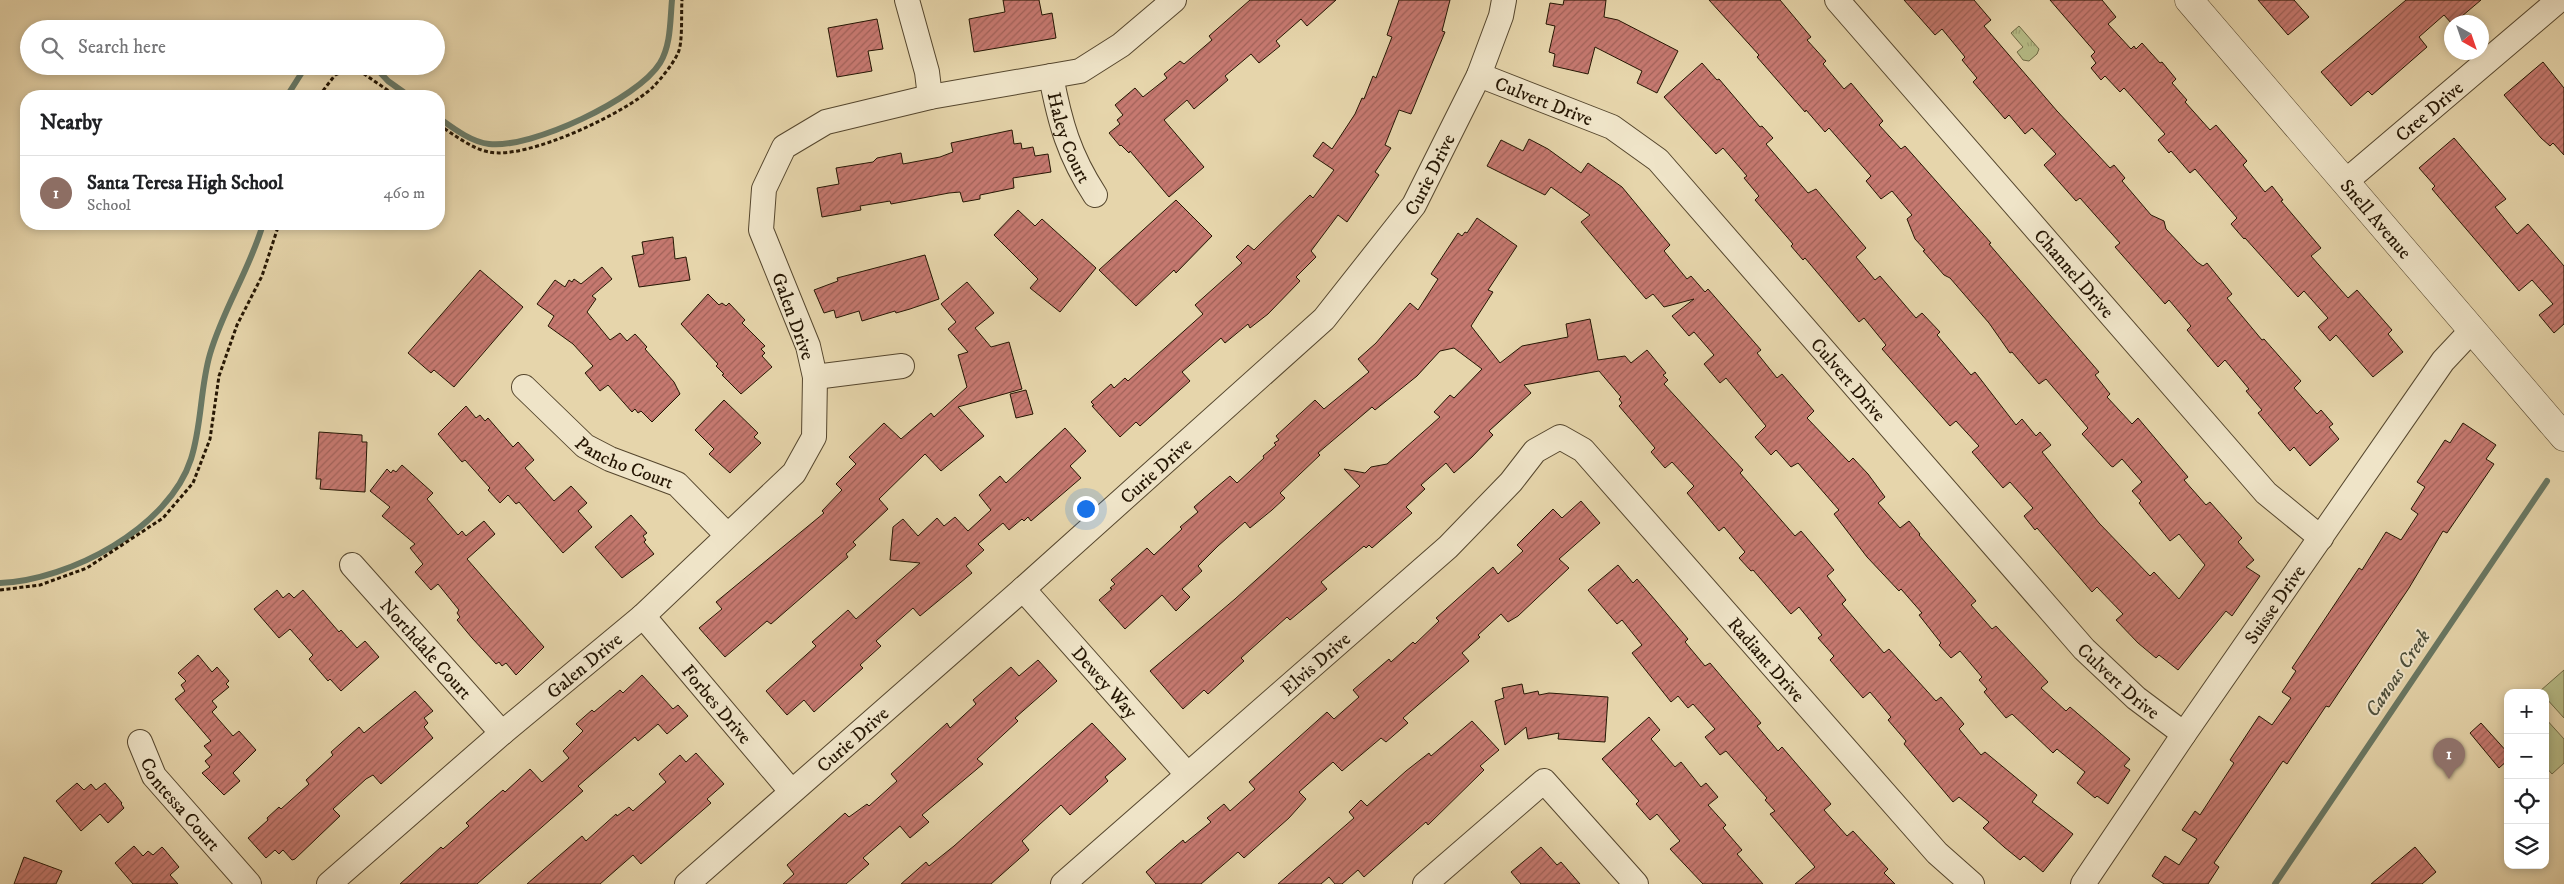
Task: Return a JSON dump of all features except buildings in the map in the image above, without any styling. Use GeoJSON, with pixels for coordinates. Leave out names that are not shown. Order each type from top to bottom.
{"type":"FeatureCollection","features":[{"type":"Feature","properties":{"kind":"street"},"geometry":{"type":"LineString","coordinates":[[907,0],[926,72],[930,97]]}},
{"type":"Feature","properties":{"kind":"street","name":"Galen Drive"},"geometry":{"type":"LineString","coordinates":[[329,884],[502,733],[643,616],[794,473],[814,436],[815,377],[808,346],[761,230],[764,189],[784,147],[826,122],[930,97],[1080,71],[1120,45],[1174,0]]}},
{"type":"Feature","properties":{"kind":"street","name":"Curie Drive"},"geometry":{"type":"LineString","coordinates":[[687,884],[1023,589],[1324,318],[1414,205],[1479,75],[1501,16],[1504,0]]}},
{"type":"Feature","properties":{"kind":"street","name":"Channel Drive"},"geometry":{"type":"LineString","coordinates":[[1837,0],[2266,493],[2321,538]]}},
{"type":"Feature","properties":{"kind":"street","name":"Snell Avenue"},"geometry":{"type":"LineString","coordinates":[[2188,0],[2564,437]]}},
{"type":"Feature","properties":{"kind":"street","name":"Cree Drive"},"geometry":{"type":"LineString","coordinates":[[2345,182],[2559,7]]}},
{"type":"Feature","properties":{"kind":"street","name":"Culvert Drive"},"geometry":{"type":"LineString","coordinates":[[1479,75],[1612,127],[1658,160],[2084,649],[2136,698],[2184,734]]}},
{"type":"Feature","properties":{"kind":"street","name":"Haley Court"},"geometry":{"type":"LineString","coordinates":[[1051,76],[1060,122],[1078,170],[1095,195]]}},
{"type":"Feature","properties":{"kind":"street","name":"Suisse Drive"},"geometry":{"type":"LineString","coordinates":[[2084,884],[2184,734],[2444,361],[2472,330]]}},
{"type":"Feature","properties":{"kind":"street"},"geometry":{"type":"LineString","coordinates":[[815,377],[902,366]]}},
{"type":"Feature","properties":{"kind":"street","name":"Pancho Court"},"geometry":{"type":"LineString","coordinates":[[524,387],[586,446],[610,459],[677,484],[727,535]]}},
{"type":"Feature","properties":{"kind":"street","name":"Elvis Drive"},"geometry":{"type":"LineString","coordinates":[[1063,884],[1448,547],[1511,482],[1535,451],[1560,437]]}},
{"type":"Feature","properties":{"kind":"street","name":"Radiant Drive"},"geometry":{"type":"LineString","coordinates":[[1560,437],[1583,450],[1937,852],[1972,884]]}},
{"type":"Feature","properties":{"kind":"street","name":"Northdale Court"},"geometry":{"type":"LineString","coordinates":[[352,565],[502,733]]}},
{"type":"Feature","properties":{"kind":"street","name":"Dewey Way"},"geometry":{"type":"LineString","coordinates":[[1023,589],[1187,774]]}},
{"type":"Feature","properties":{"kind":"street","name":"Forbes Drive"},"geometry":{"type":"LineString","coordinates":[[643,616],[791,791]]}},
{"type":"Feature","properties":{"kind":"street","name":"Contessa Court"},"geometry":{"type":"LineString","coordinates":[[140,742],[154,776],[249,884]]}},
{"type":"Feature","properties":{"kind":"street"},"geometry":{"type":"LineString","coordinates":[[1425,884],[1544,781],[1636,884]]}},
{"type":"Feature","properties":{"kind":"path"},"geometry":{"type":"LineString","coordinates":[[445,129],[458,138],[489,152],[519,152],[564,136],[615,113],[653,87],[679,52],[682,0]]}},
{"type":"Feature","properties":{"kind":"path"},"geometry":{"type":"LineString","coordinates":[[324,90],[337,75]]}},
{"type":"Feature","properties":{"kind":"path"},"geometry":{"type":"LineString","coordinates":[[366,75],[387,90]]}},
{"type":"Feature","properties":{"kind":"path"},"geometry":{"type":"LineString","coordinates":[[0,590],[40,585],[87,568],[163,518],[193,484],[210,439],[219,376],[236,325],[262,276],[277,230]]}},
{"type":"Feature","properties":{"kind":"green space"},"geometry":{"type":"Polygon","coordinates":[[[2019,26],[2039,49],[2037,54],[2029,61],[2023,60],[2017,52],[2023,47],[2011,33],[2019,26]]]}},
{"type":"Feature","properties":{"kind":"green space"},"geometry":{"type":"Polygon","coordinates":[[[2564,670],[2564,718],[2549,701],[2549,689],[2542,689],[2564,670]]]}},
{"type":"Feature","properties":{"kind":"green space"},"geometry":{"type":"Polygon","coordinates":[[[2549,722],[2564,739],[2564,763],[2552,774],[2549,771],[2549,722]]]}},
{"type":"Feature","properties":{"kind":"waterway"},"geometry":{"type":"LineString","coordinates":[[445,122],[469,138],[482,143],[508,143],[530,139],[556,130],[607,106],[630,92],[648,77],[660,63],[668,41],[672,0]]}},
{"type":"Feature","properties":{"kind":"waterway"},"geometry":{"type":"LineString","coordinates":[[291,90],[300,75]]}},
{"type":"Feature","properties":{"kind":"waterway"},"geometry":{"type":"LineString","coordinates":[[382,75],[401,90]]}},
{"type":"Feature","properties":{"kind":"waterway"},"geometry":{"type":"LineString","coordinates":[[0,583],[27,580],[85,561],[113,546],[139,528],[162,507],[179,484],[191,459],[195,446],[204,380],[215,337],[261,230]]}},
{"type":"Feature","properties":{"kind":"waterway","name":"Canoas Creek"},"geometry":{"type":"LineString","coordinates":[[2275,884],[2547,481]]}},
{"type":"Feature","properties":{"kind":"place","name":"Santa Teresa High School"},"geometry":{"type":"Point","coordinates":[2449,779]}}]}
